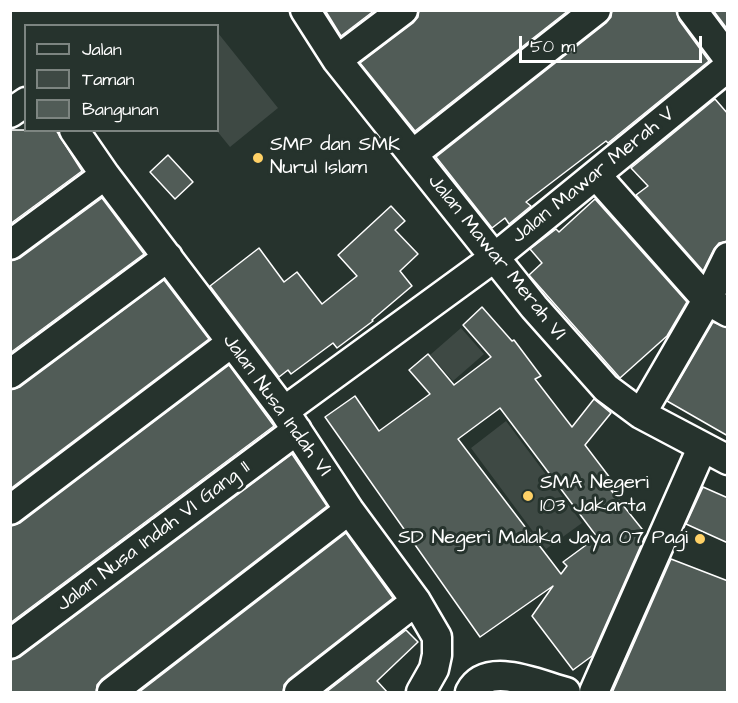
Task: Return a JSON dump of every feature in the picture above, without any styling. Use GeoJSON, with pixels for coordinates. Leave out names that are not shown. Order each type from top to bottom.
{"type":"FeatureCollection","features":[{"type":"Feature","properties":{"kind":"street","name":"Jalan Mawar Merah VI"},"geometry":{"type":"LineString","coordinates":[[305,10],[337,60],[534,306],[606,388],[641,414],[728,460]]}},
{"type":"Feature","properties":{"kind":"street"},"geometry":{"type":"LineString","coordinates":[[337,60],[403,10]]}},
{"type":"Feature","properties":{"kind":"street"},"geometry":{"type":"LineString","coordinates":[[413,154],[596,10]]}},
{"type":"Feature","properties":{"kind":"street"},"geometry":{"type":"LineString","coordinates":[[692,10],[728,57]]}},
{"type":"Feature","properties":{"kind":"street","name":"Jalan Mawar Merah V"},"geometry":{"type":"LineString","coordinates":[[290,421],[495,258],[728,67]]}},
{"type":"Feature","properties":{"kind":"street"},"geometry":{"type":"LineString","coordinates":[[10,112],[24,103]]}},
{"type":"Feature","properties":{"kind":"street","name":"Jalan Nusa Indah VI"},"geometry":{"type":"LineString","coordinates":[[75,132],[105,175],[290,421],[350,510],[416,601],[437,637],[437,655],[451,683]]}},
{"type":"Feature","properties":{"kind":"street"},"geometry":{"type":"LineString","coordinates":[[10,245],[105,175]]}},
{"type":"Feature","properties":{"kind":"street"},"geometry":{"type":"LineString","coordinates":[[596,175],[717,306]]}},
{"type":"Feature","properties":{"kind":"street"},"geometry":{"type":"LineString","coordinates":[[10,374],[168,257]]}},
{"type":"Feature","properties":{"kind":"street"},"geometry":{"type":"LineString","coordinates":[[641,414],[717,306],[728,257]]}},
{"type":"Feature","properties":{"kind":"street"},"geometry":{"type":"LineString","coordinates":[[10,510],[231,343]]}},
{"type":"Feature","properties":{"kind":"street","name":"Jalan Nusa Indah VI Gang 11"},"geometry":{"type":"LineString","coordinates":[[10,644],[290,421]]}},
{"type":"Feature","properties":{"kind":"street"},"geometry":{"type":"LineString","coordinates":[[594,693],[702,448]]}},
{"type":"Feature","properties":{"kind":"street"},"geometry":{"type":"LineString","coordinates":[[112,693],[350,510]]}},
{"type":"Feature","properties":{"kind":"street"},"geometry":{"type":"LineString","coordinates":[[299,693],[416,601]]}},
{"type":"Feature","properties":{"kind":"street"},"geometry":{"type":"LineString","coordinates":[[451,683],[498,675],[521,679],[566,693]]}},
{"type":"Feature","properties":{"kind":"green space"},"geometry":{"type":"Polygon","coordinates":[[[219,34],[278,108],[230,147],[218,132],[219,34]]]}},
{"type":"Feature","properties":{"kind":"green space"},"geometry":{"type":"Polygon","coordinates":[[[461,328],[484,354],[453,381],[430,355],[461,328]]]}},
{"type":"Feature","properties":{"kind":"green space"},"geometry":{"type":"Polygon","coordinates":[[[506,421],[582,523],[546,549],[471,448],[506,421]]]}},
{"type":"Feature","properties":{"kind":"building"},"geometry":{"type":"Polygon","coordinates":[[[325,10],[375,10],[341,36],[325,10]]]}},
{"type":"Feature","properties":{"kind":"building"},"geometry":{"type":"Polygon","coordinates":[[[419,10],[569,10],[415,131],[360,63],[413,23],[418,17],[419,10]]]}},
{"type":"Feature","properties":{"kind":"building"},"geometry":{"type":"Polygon","coordinates":[[[612,10],[676,10],[679,20],[709,61],[608,143],[606,141],[526,202],[531,206],[509,224],[505,218],[492,228],[436,157],[606,23],[611,17],[612,10]]]}},
{"type":"Feature","properties":{"kind":"building"},"geometry":{"type":"Polygon","coordinates":[[[713,10],[728,10],[728,30],[713,10]]]}},
{"type":"Feature","properties":{"kind":"building"},"geometry":{"type":"Polygon","coordinates":[[[715,99],[728,114],[728,241],[719,243],[714,249],[703,271],[636,195],[648,186],[631,168],[715,99]]]}},
{"type":"Feature","properties":{"kind":"building"},"geometry":{"type":"Polygon","coordinates":[[[10,130],[57,132],[82,171],[10,224],[10,130]]]}},
{"type":"Feature","properties":{"kind":"building"},"geometry":{"type":"Polygon","coordinates":[[[168,155],[193,182],[175,199],[150,172],[168,155]]]}},
{"type":"Feature","properties":{"kind":"building"},"geometry":{"type":"Polygon","coordinates":[[[102,198],[144,254],[10,353],[10,261],[20,258],[102,198]]]}},
{"type":"Feature","properties":{"kind":"building"},"geometry":{"type":"Polygon","coordinates":[[[595,199],[687,302],[667,336],[620,378],[529,275],[542,263],[530,249],[556,229],[559,232],[595,199]]]}},
{"type":"Feature","properties":{"kind":"building"},"geometry":{"type":"Polygon","coordinates":[[[391,206],[405,221],[395,230],[418,254],[400,271],[412,286],[373,321],[337,348],[333,343],[291,374],[288,370],[279,377],[210,286],[259,248],[284,282],[297,272],[322,304],[357,276],[338,255],[391,206]]]}},
{"type":"Feature","properties":{"kind":"building"},"geometry":{"type":"Polygon","coordinates":[[[164,280],[209,339],[10,489],[10,390],[20,387],[164,280]]]}},
{"type":"Feature","properties":{"kind":"building"},"geometry":{"type":"Polygon","coordinates":[[[482,307],[512,341],[514,340],[541,376],[535,379],[572,427],[594,399],[611,413],[585,445],[623,495],[610,489],[646,534],[592,656],[573,670],[532,616],[553,586],[480,637],[325,417],[355,396],[379,431],[430,394],[409,370],[428,354],[454,385],[491,357],[463,325],[482,307]],[[500,408],[458,439],[561,574],[567,566],[563,562],[597,537],[500,408]]]}},
{"type":"Feature","properties":{"kind":"building"},"geometry":{"type":"Polygon","coordinates":[[[713,322],[728,328],[728,436],[667,401],[713,322]]]}},
{"type":"Feature","properties":{"kind":"building"},"geometry":{"type":"Polygon","coordinates":[[[229,365],[274,426],[10,623],[10,526],[20,523],[229,365]]]}},
{"type":"Feature","properties":{"kind":"building"},"geometry":{"type":"Polygon","coordinates":[[[292,454],[327,506],[102,679],[97,685],[96,693],[10,693],[10,660],[20,657],[292,454]]]}},
{"type":"Feature","properties":{"kind":"building"},"geometry":{"type":"Polygon","coordinates":[[[703,487],[728,498],[728,543],[686,524],[703,487]]]}},
{"type":"Feature","properties":{"kind":"building"},"geometry":{"type":"Polygon","coordinates":[[[346,533],[393,598],[289,679],[284,685],[283,693],[138,693],[346,533]]]}},
{"type":"Feature","properties":{"kind":"building"},"geometry":{"type":"Polygon","coordinates":[[[671,559],[728,581],[728,693],[612,693],[671,559]]]}},
{"type":"Feature","properties":{"kind":"building"},"geometry":{"type":"Polygon","coordinates":[[[406,630],[418,642],[377,681],[388,693],[325,693],[406,630]]]}},
{"type":"Feature","properties":{"kind":"place","name":"SMP dan SMK Nurul Islam"},"geometry":{"type":"Point","coordinates":[258,158]}},
{"type":"Feature","properties":{"kind":"place","name":"SMA Negeri 103 Jakarta"},"geometry":{"type":"Point","coordinates":[528,496]}},
{"type":"Feature","properties":{"kind":"place","name":"SD Negeri Malaka Jaya 07 Pagi"},"geometry":{"type":"Point","coordinates":[700,539]}}]}
